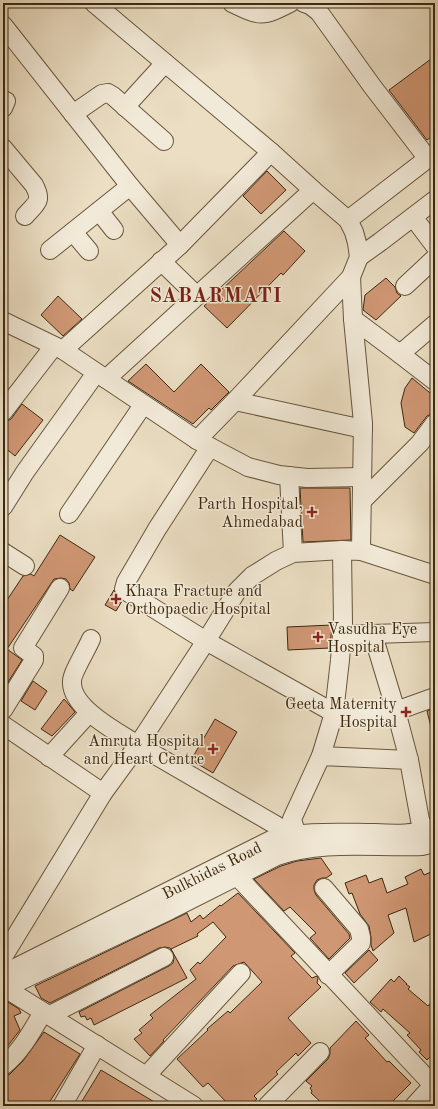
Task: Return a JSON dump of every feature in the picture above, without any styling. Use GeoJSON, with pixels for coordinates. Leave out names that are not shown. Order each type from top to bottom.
{"type":"FeatureCollection","features":[{"type":"Feature","properties":{"kind":"street"},"geometry":{"type":"LineString","coordinates":[[94,3],[348,220],[354,232],[359,257],[351,277],[236,401],[203,443],[158,529],[126,582],[124,589],[206,641],[334,713],[366,716],[396,712],[435,697]]}},
{"type":"Feature","properties":{"kind":"street"},"geometry":{"type":"LineString","coordinates":[[232,3],[251,12],[260,14],[270,13],[290,3]]}},
{"type":"Feature","properties":{"kind":"street"},"geometry":{"type":"LineString","coordinates":[[304,3],[310,5],[319,12],[372,86],[431,156],[348,220]]}},
{"type":"Feature","properties":{"kind":"street"},"geometry":{"type":"LineString","coordinates":[[3,25],[130,186],[180,245]]}},
{"type":"Feature","properties":{"kind":"street"},"geometry":{"type":"LineString","coordinates":[[125,107],[165,63]]}},
{"type":"Feature","properties":{"kind":"street"},"geometry":{"type":"LineString","coordinates":[[73,114],[102,94],[108,93],[164,141]]}},
{"type":"Feature","properties":{"kind":"street"},"geometry":{"type":"LineString","coordinates":[[3,148],[34,185],[39,197],[38,201],[25,216]]}},
{"type":"Feature","properties":{"kind":"street"},"geometry":{"type":"LineString","coordinates":[[3,412],[58,348],[180,245],[270,152]]}},
{"type":"Feature","properties":{"kind":"street"},"geometry":{"type":"LineString","coordinates":[[50,250],[130,186]]}},
{"type":"Feature","properties":{"kind":"street"},"geometry":{"type":"LineString","coordinates":[[3,507],[25,472],[101,376],[196,296],[313,190]]}},
{"type":"Feature","properties":{"kind":"street"},"geometry":{"type":"LineString","coordinates":[[359,257],[435,200]]}},
{"type":"Feature","properties":{"kind":"street"},"geometry":{"type":"LineString","coordinates":[[99,211],[114,230]]}},
{"type":"Feature","properties":{"kind":"street"},"geometry":{"type":"LineString","coordinates":[[413,217],[435,246]]}},
{"type":"Feature","properties":{"kind":"street"},"geometry":{"type":"LineString","coordinates":[[73,232],[89,251]]}},
{"type":"Feature","properties":{"kind":"street"},"geometry":{"type":"LineString","coordinates":[[405,286],[435,258]]}},
{"type":"Feature","properties":{"kind":"street"},"geometry":{"type":"LineString","coordinates":[[161,261],[196,296]]}},
{"type":"Feature","properties":{"kind":"street"},"geometry":{"type":"LineString","coordinates":[[351,277],[352,319],[363,429],[361,551]]}},
{"type":"Feature","properties":{"kind":"street"},"geometry":{"type":"LineString","coordinates":[[352,319],[435,381]]}},
{"type":"Feature","properties":{"kind":"street"},"geometry":{"type":"LineString","coordinates":[[3,320],[58,348],[203,443],[248,467],[289,476],[307,478],[362,477]]}},
{"type":"Feature","properties":{"kind":"street"},"geometry":{"type":"LineString","coordinates":[[400,354],[435,324]]}},
{"type":"Feature","properties":{"kind":"street"},"geometry":{"type":"LineString","coordinates":[[236,401],[363,429]]}},
{"type":"Feature","properties":{"kind":"street"},"geometry":{"type":"LineString","coordinates":[[69,514],[143,405]]}},
{"type":"Feature","properties":{"kind":"street"},"geometry":{"type":"LineString","coordinates":[[362,501],[427,444],[435,423]]}},
{"type":"Feature","properties":{"kind":"street"},"geometry":{"type":"LineString","coordinates":[[289,476],[293,553]]}},
{"type":"Feature","properties":{"kind":"street"},"geometry":{"type":"LineString","coordinates":[[293,843],[292,819],[321,756],[334,713],[342,635],[342,550]]}},
{"type":"Feature","properties":{"kind":"street"},"geometry":{"type":"LineString","coordinates":[[3,957],[103,793],[138,745],[237,591],[252,576],[293,553],[342,550],[361,551],[435,575]]}},
{"type":"Feature","properties":{"kind":"street"},"geometry":{"type":"LineString","coordinates":[[3,552],[25,566]]}},
{"type":"Feature","properties":{"kind":"street"},"geometry":{"type":"LineString","coordinates":[[3,710],[34,660],[34,656],[23,648],[60,588]]}},
{"type":"Feature","properties":{"kind":"street"},"geometry":{"type":"LineString","coordinates":[[342,635],[435,632]]}},
{"type":"Feature","properties":{"kind":"street"},"geometry":{"type":"LineString","coordinates":[[373,635],[409,760],[417,807],[432,839]]}},
{"type":"Feature","properties":{"kind":"street"},"geometry":{"type":"LineString","coordinates":[[91,639],[72,681],[75,696],[89,713],[138,745],[279,827],[293,843]]}},
{"type":"Feature","properties":{"kind":"street"},"geometry":{"type":"LineString","coordinates":[[49,757],[89,713]]}},
{"type":"Feature","properties":{"kind":"street"},"geometry":{"type":"LineString","coordinates":[[3,725],[103,793]]}},
{"type":"Feature","properties":{"kind":"street"},"geometry":{"type":"LineString","coordinates":[[321,756],[409,760]]}},
{"type":"Feature","properties":{"kind":"street","name":"Bulkhidas Road"},"geometry":{"type":"LineString","coordinates":[[4,984],[271,840],[338,847],[395,847],[422,846],[432,839]]}},
{"type":"Feature","properties":{"kind":"street","name":"Bulkhidas Road"},"geometry":{"type":"LineString","coordinates":[[4,984],[237,876],[277,856],[293,843]]}},
{"type":"Feature","properties":{"kind":"street"},"geometry":{"type":"LineString","coordinates":[[237,876],[328,975],[434,1084],[414,1106]]}},
{"type":"Feature","properties":{"kind":"street"},"geometry":{"type":"LineString","coordinates":[[324,888],[359,929],[361,937],[361,944],[328,975]]}},
{"type":"Feature","properties":{"kind":"street"},"geometry":{"type":"LineString","coordinates":[[3,1066],[30,1036],[46,1013],[164,957]]}},
{"type":"Feature","properties":{"kind":"street"},"geometry":{"type":"LineString","coordinates":[[146,1076],[241,973]]}},
{"type":"Feature","properties":{"kind":"street"},"geometry":{"type":"LineString","coordinates":[[4,984],[46,1013],[194,1106]]}},
{"type":"Feature","properties":{"kind":"street"},"geometry":{"type":"LineString","coordinates":[[62,1106],[97,1045]]}},
{"type":"Feature","properties":{"kind":"street"},"geometry":{"type":"LineString","coordinates":[[267,1106],[320,1052]]}},
{"type":"Feature","properties":{"kind":"building"},"geometry":{"type":"Polygon","coordinates":[[[435,56],[435,134],[427,140],[389,90],[435,56]]]}},
{"type":"Feature","properties":{"kind":"building"},"geometry":{"type":"Polygon","coordinates":[[[267,171],[286,190],[261,214],[243,196],[267,171]]]}},
{"type":"Feature","properties":{"kind":"building"},"geometry":{"type":"Polygon","coordinates":[[[284,231],[305,251],[283,275],[281,273],[227,328],[204,306],[284,231]]]}},
{"type":"Feature","properties":{"kind":"building"},"geometry":{"type":"Polygon","coordinates":[[[386,278],[401,296],[376,320],[363,310],[365,295],[386,278]]]}},
{"type":"Feature","properties":{"kind":"building"},"geometry":{"type":"Polygon","coordinates":[[[58,296],[82,319],[63,336],[41,315],[58,296]]]}},
{"type":"Feature","properties":{"kind":"building"},"geometry":{"type":"Polygon","coordinates":[[[146,364],[174,392],[201,364],[229,392],[211,410],[209,408],[193,424],[128,381],[146,364]]]}},
{"type":"Feature","properties":{"kind":"building"},"geometry":{"type":"Polygon","coordinates":[[[412,378],[435,397],[435,413],[427,416],[414,433],[405,427],[401,403],[405,388],[412,378]]]}},
{"type":"Feature","properties":{"kind":"building"},"geometry":{"type":"Polygon","coordinates":[[[22,404],[43,420],[15,456],[3,446],[3,423],[11,419],[22,404]]]}},
{"type":"Feature","properties":{"kind":"building"},"geometry":{"type":"Polygon","coordinates":[[[300,488],[350,488],[351,540],[303,542],[300,488]]]}},
{"type":"Feature","properties":{"kind":"building"},"geometry":{"type":"Polygon","coordinates":[[[60,535],[95,557],[73,591],[70,589],[69,583],[66,579],[54,579],[7,649],[22,660],[3,690],[3,606],[23,576],[31,574],[34,576],[60,535]]]}},
{"type":"Feature","properties":{"kind":"building"},"geometry":{"type":"Polygon","coordinates":[[[114,590],[116,596],[122,601],[116,611],[105,605],[114,590]]]}},
{"type":"Feature","properties":{"kind":"building"},"geometry":{"type":"Polygon","coordinates":[[[332,625],[330,648],[288,650],[287,627],[332,625]]]}},
{"type":"Feature","properties":{"kind":"building"},"geometry":{"type":"Polygon","coordinates":[[[33,681],[47,691],[35,710],[21,701],[33,681]]]}},
{"type":"Feature","properties":{"kind":"building"},"geometry":{"type":"Polygon","coordinates":[[[64,699],[75,712],[52,736],[41,729],[64,699]]]}},
{"type":"Feature","properties":{"kind":"building"},"geometry":{"type":"Polygon","coordinates":[[[435,708],[435,731],[432,731],[427,711],[435,708]]]}},
{"type":"Feature","properties":{"kind":"building"},"geometry":{"type":"Polygon","coordinates":[[[215,719],[237,732],[213,773],[191,760],[215,719]]]}},
{"type":"Feature","properties":{"kind":"building"},"geometry":{"type":"Polygon","coordinates":[[[321,858],[332,874],[326,878],[317,880],[314,885],[314,890],[316,895],[349,934],[350,938],[329,959],[310,938],[316,933],[290,907],[284,911],[254,879],[281,866],[297,861],[321,858]]]}},
{"type":"Feature","properties":{"kind":"building"},"geometry":{"type":"Polygon","coordinates":[[[421,869],[424,875],[431,872],[435,877],[435,932],[414,942],[406,908],[388,915],[394,933],[373,951],[369,926],[360,914],[352,893],[349,894],[345,883],[366,875],[369,883],[382,878],[387,893],[408,884],[405,877],[421,869]]]}},
{"type":"Feature","properties":{"kind":"building"},"geometry":{"type":"Polygon","coordinates":[[[238,893],[295,953],[291,956],[312,978],[317,976],[317,983],[321,987],[288,1018],[311,1043],[298,1056],[296,1053],[276,1072],[278,1074],[254,1096],[257,1099],[249,1106],[230,1106],[208,1083],[203,1087],[177,1059],[208,1030],[207,1029],[228,1011],[230,1013],[262,982],[244,962],[233,966],[163,1040],[164,1041],[150,1056],[134,1039],[142,1033],[139,1030],[153,1018],[150,1015],[196,979],[190,970],[198,962],[200,964],[226,937],[213,922],[197,934],[198,936],[171,949],[187,978],[94,1025],[91,1018],[87,1020],[85,1016],[81,1017],[79,1012],[169,966],[173,963],[174,958],[170,948],[159,948],[50,1003],[41,998],[35,986],[187,913],[191,922],[200,915],[203,919],[238,893]]]}},
{"type":"Feature","properties":{"kind":"building"},"geometry":{"type":"Polygon","coordinates":[[[369,950],[378,960],[354,983],[345,973],[369,950]]]}},
{"type":"Feature","properties":{"kind":"building"},"geometry":{"type":"Polygon","coordinates":[[[399,976],[410,987],[408,989],[428,1006],[435,998],[435,1052],[427,1060],[419,1052],[421,1050],[407,1035],[410,1033],[383,1009],[381,1012],[370,1002],[391,979],[394,982],[399,976]]]}},
{"type":"Feature","properties":{"kind":"building"},"geometry":{"type":"Polygon","coordinates":[[[3,999],[19,1009],[21,1013],[14,1016],[20,1030],[3,1052],[3,999]]]}},
{"type":"Feature","properties":{"kind":"building"},"geometry":{"type":"Polygon","coordinates":[[[356,1021],[369,1035],[365,1038],[387,1062],[389,1061],[411,1083],[388,1106],[325,1106],[311,1093],[312,1091],[310,1088],[312,1086],[306,1081],[328,1059],[330,1048],[356,1021]]]}},
{"type":"Feature","properties":{"kind":"building"},"geometry":{"type":"Polygon","coordinates":[[[44,1032],[80,1054],[47,1106],[3,1106],[3,1080],[23,1061],[44,1032]]]}},
{"type":"Feature","properties":{"kind":"building"},"geometry":{"type":"Polygon","coordinates":[[[101,1070],[161,1106],[79,1106],[101,1070]]]}},
{"type":"Feature","properties":{"kind":"place","name":"Parth Hospital, Ahmedabad"},"geometry":{"type":"Point","coordinates":[312,512]}},
{"type":"Feature","properties":{"kind":"place","name":"Khara Fracture and Orthopaedic Hospital"},"geometry":{"type":"Point","coordinates":[116,599]}},
{"type":"Feature","properties":{"kind":"place","name":"Vasudha Eye Hospital"},"geometry":{"type":"Point","coordinates":[318,637]}},
{"type":"Feature","properties":{"kind":"place","name":"Geeta Maternity Hospital"},"geometry":{"type":"Point","coordinates":[406,712]}},
{"type":"Feature","properties":{"kind":"place","name":"Amruta Hospital and Heart Centre"},"geometry":{"type":"Point","coordinates":[213,749]}},
{"type":"Feature","properties":{"kind":"district","name":"SABARMATI"},"geometry":{"type":"Point","coordinates":[216,295]}}]}
